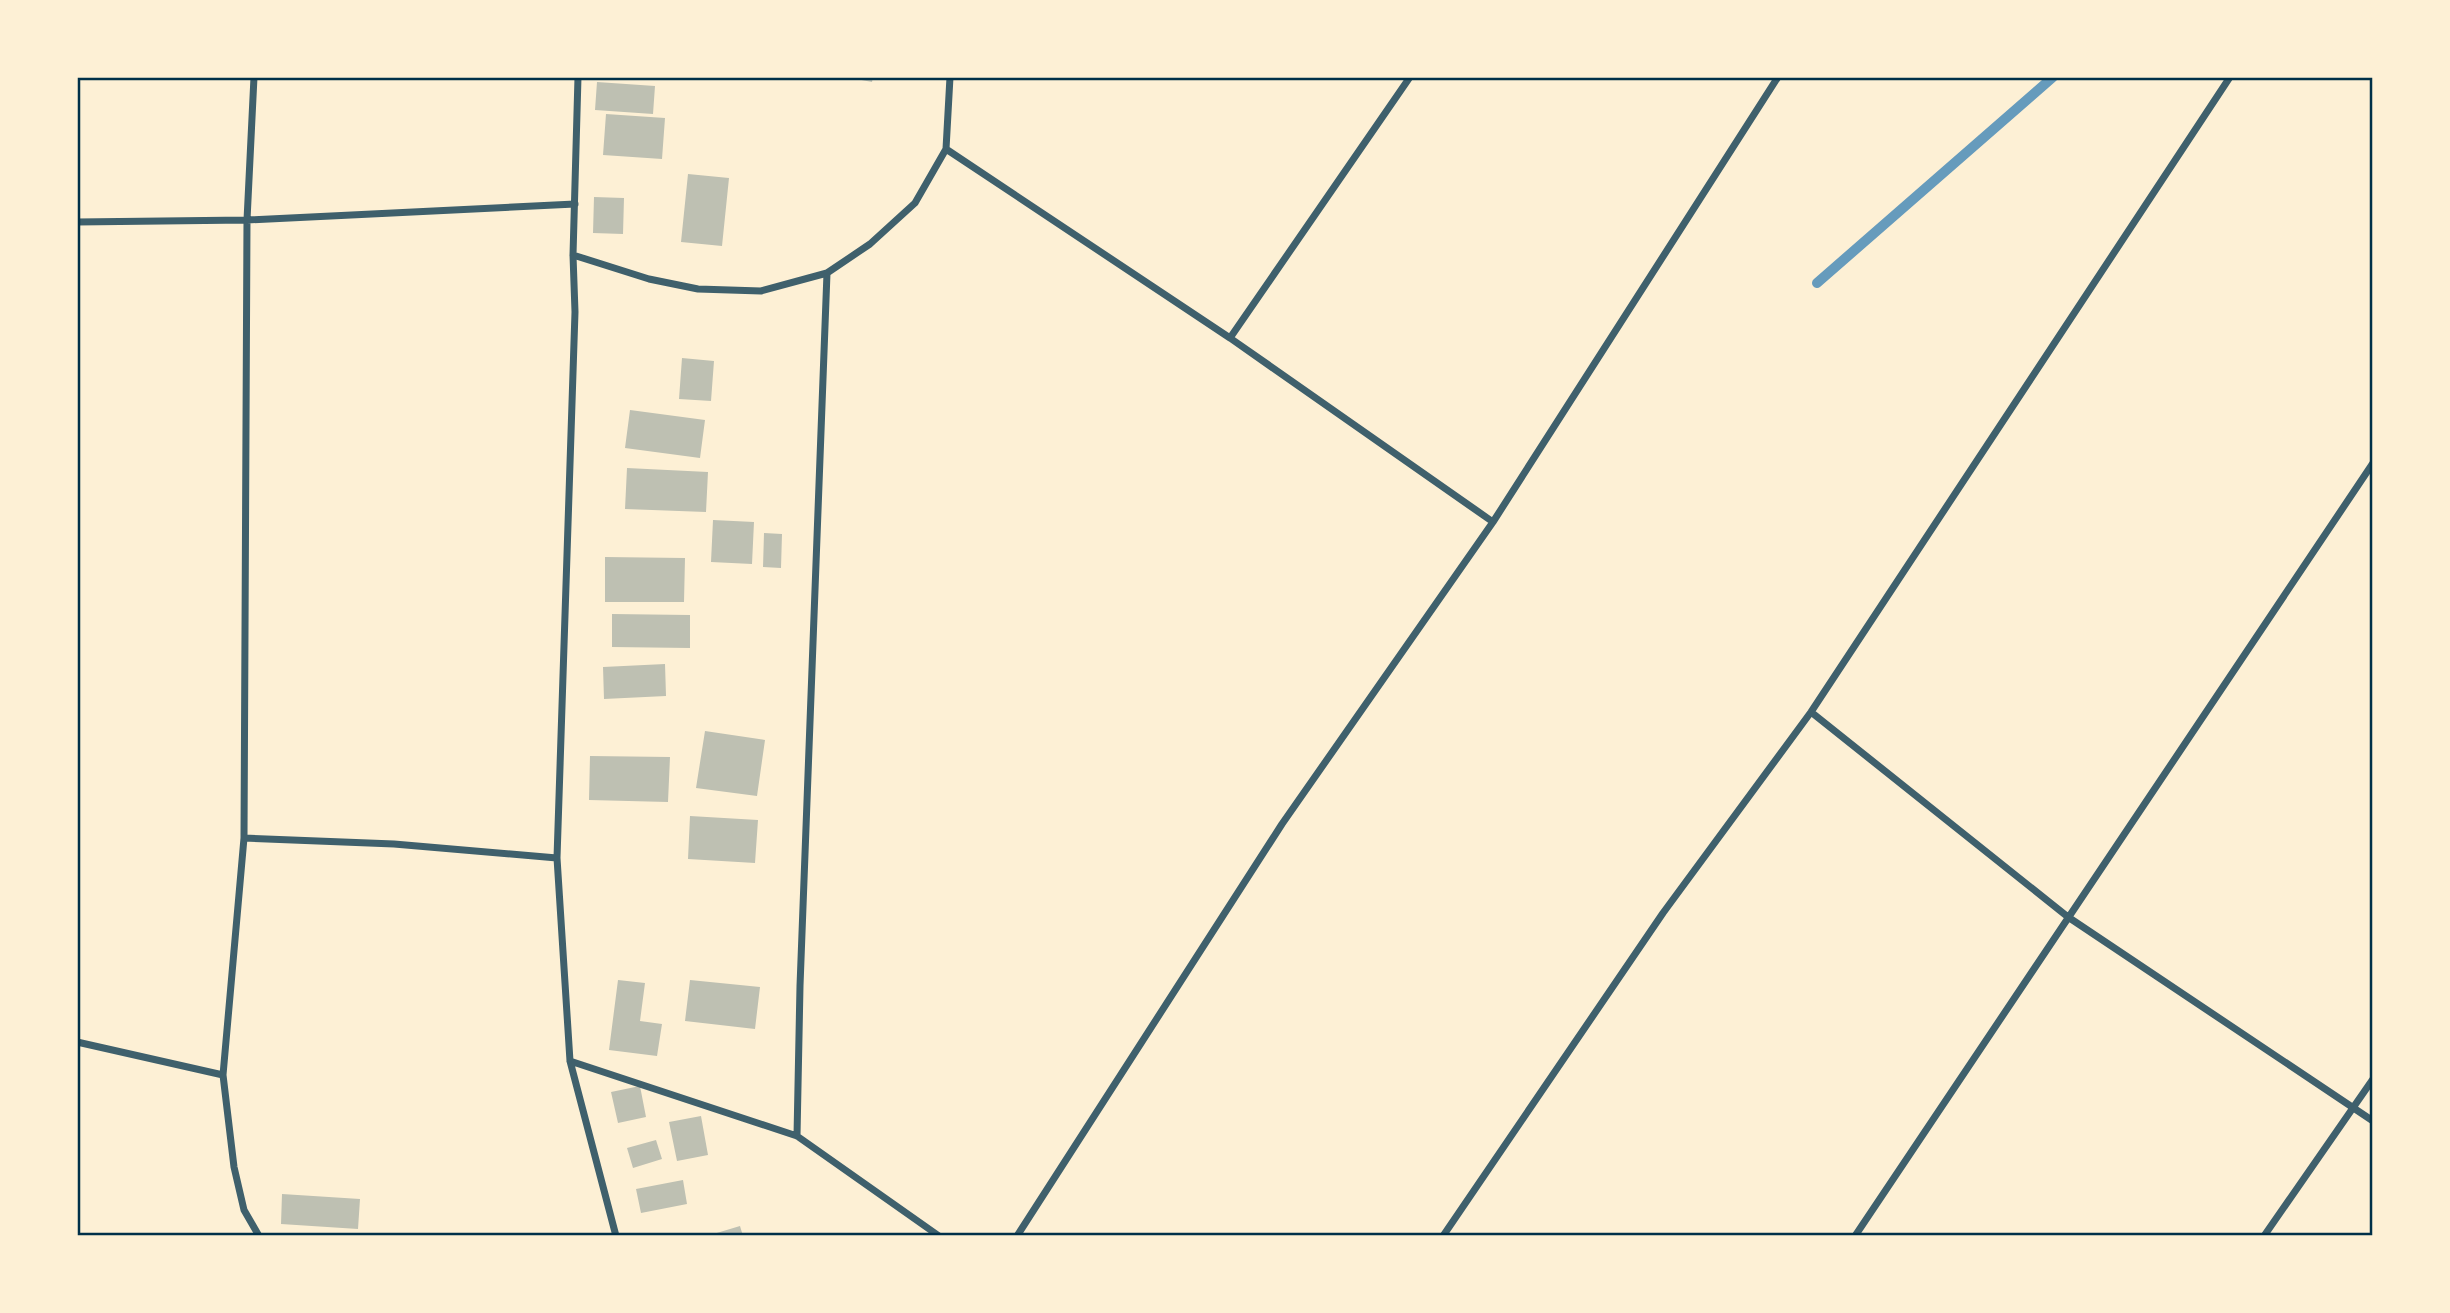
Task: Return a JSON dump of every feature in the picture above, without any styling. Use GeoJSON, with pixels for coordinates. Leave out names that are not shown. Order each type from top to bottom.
{"type":"FeatureCollection","features":[{"type":"Feature","properties":{"kind":"street"},"geometry":{"type":"LineString","coordinates":[[254,77],[247,220],[244,838],[223,1074],[234,1167],[244,1210],[259,1236]]}},
{"type":"Feature","properties":{"kind":"street"},"geometry":{"type":"LineString","coordinates":[[578,77],[573,255],[575,312],[557,858],[570,1061],[616,1236]]}},
{"type":"Feature","properties":{"kind":"street"},"geometry":{"type":"LineString","coordinates":[[573,255],[649,279],[698,289],[761,291],[827,273],[870,244],[915,203],[946,149],[950,77]]}},
{"type":"Feature","properties":{"kind":"street"},"geometry":{"type":"LineString","coordinates":[[1230,338],[1410,77]]}},
{"type":"Feature","properties":{"kind":"street"},"geometry":{"type":"LineString","coordinates":[[1017,1236],[1282,824],[1493,522],[1778,77]]}},
{"type":"Feature","properties":{"kind":"street"},"geometry":{"type":"LineString","coordinates":[[1443,1236],[1663,912],[1811,712],[2230,77]]}},
{"type":"Feature","properties":{"kind":"street"},"geometry":{"type":"LineString","coordinates":[[946,149],[1230,338],[1493,522]]}},
{"type":"Feature","properties":{"kind":"street"},"geometry":{"type":"LineString","coordinates":[[77,222],[247,220],[575,204]]}},
{"type":"Feature","properties":{"kind":"street"},"geometry":{"type":"LineString","coordinates":[[797,1136],[800,986],[827,273]]}},
{"type":"Feature","properties":{"kind":"street"},"geometry":{"type":"LineString","coordinates":[[1855,1236],[2373,463]]}},
{"type":"Feature","properties":{"kind":"street"},"geometry":{"type":"LineString","coordinates":[[1811,712],[2068,917],[2373,1121]]}},
{"type":"Feature","properties":{"kind":"street"},"geometry":{"type":"LineString","coordinates":[[244,838],[394,844],[557,858]]}},
{"type":"Feature","properties":{"kind":"street"},"geometry":{"type":"LineString","coordinates":[[77,1042],[223,1074]]}},
{"type":"Feature","properties":{"kind":"street"},"geometry":{"type":"LineString","coordinates":[[570,1061],[797,1136],[939,1236]]}},
{"type":"Feature","properties":{"kind":"street"},"geometry":{"type":"LineString","coordinates":[[2264,1236],[2373,1079]]}},
{"type":"Feature","properties":{"kind":"building"},"geometry":{"type":"Polygon","coordinates":[[[846,77],[873,77],[872,82],[846,77]]]}},
{"type":"Feature","properties":{"kind":"building"},"geometry":{"type":"Polygon","coordinates":[[[597,82],[655,86],[653,114],[595,110],[597,82]]]}},
{"type":"Feature","properties":{"kind":"building"},"geometry":{"type":"Polygon","coordinates":[[[606,114],[665,118],[662,159],[603,155],[606,114]]]}},
{"type":"Feature","properties":{"kind":"building"},"geometry":{"type":"Polygon","coordinates":[[[688,174],[729,178],[722,246],[681,242],[688,174]]]}},
{"type":"Feature","properties":{"kind":"building"},"geometry":{"type":"Polygon","coordinates":[[[594,197],[624,198],[623,234],[593,233],[594,197]]]}},
{"type":"Feature","properties":{"kind":"building"},"geometry":{"type":"Polygon","coordinates":[[[682,358],[714,361],[711,401],[679,399],[682,358]]]}},
{"type":"Feature","properties":{"kind":"building"},"geometry":{"type":"Polygon","coordinates":[[[630,410],[705,420],[700,458],[625,448],[630,410]]]}},
{"type":"Feature","properties":{"kind":"building"},"geometry":{"type":"Polygon","coordinates":[[[627,468],[708,472],[706,512],[625,509],[627,468]]]}},
{"type":"Feature","properties":{"kind":"building"},"geometry":{"type":"Polygon","coordinates":[[[713,520],[754,522],[752,564],[711,562],[713,520]]]}},
{"type":"Feature","properties":{"kind":"building"},"geometry":{"type":"Polygon","coordinates":[[[764,533],[782,534],[781,568],[763,567],[764,533]]]}},
{"type":"Feature","properties":{"kind":"building"},"geometry":{"type":"Polygon","coordinates":[[[605,557],[685,558],[684,602],[605,602],[605,557]]]}},
{"type":"Feature","properties":{"kind":"building"},"geometry":{"type":"Polygon","coordinates":[[[612,614],[690,615],[690,648],[612,647],[612,614]]]}},
{"type":"Feature","properties":{"kind":"building"},"geometry":{"type":"Polygon","coordinates":[[[665,664],[666,696],[604,699],[603,667],[665,664]]]}},
{"type":"Feature","properties":{"kind":"building"},"geometry":{"type":"Polygon","coordinates":[[[705,731],[765,740],[757,796],[696,788],[705,731]]]}},
{"type":"Feature","properties":{"kind":"building"},"geometry":{"type":"Polygon","coordinates":[[[590,756],[670,757],[668,802],[589,800],[590,756]]]}},
{"type":"Feature","properties":{"kind":"building"},"geometry":{"type":"Polygon","coordinates":[[[690,816],[758,820],[755,863],[688,859],[690,816]]]}},
{"type":"Feature","properties":{"kind":"building"},"geometry":{"type":"Polygon","coordinates":[[[618,980],[645,983],[640,1021],[662,1024],[657,1056],[609,1050],[618,980]]]}},
{"type":"Feature","properties":{"kind":"building"},"geometry":{"type":"Polygon","coordinates":[[[690,980],[760,987],[755,1029],[685,1021],[690,980]]]}},
{"type":"Feature","properties":{"kind":"building"},"geometry":{"type":"Polygon","coordinates":[[[640,1086],[646,1117],[618,1123],[611,1092],[640,1086]]]}},
{"type":"Feature","properties":{"kind":"building"},"geometry":{"type":"Polygon","coordinates":[[[701,1116],[708,1155],[677,1161],[669,1122],[701,1116]]]}},
{"type":"Feature","properties":{"kind":"building"},"geometry":{"type":"Polygon","coordinates":[[[656,1140],[662,1159],[633,1168],[627,1148],[656,1140]]]}},
{"type":"Feature","properties":{"kind":"building"},"geometry":{"type":"Polygon","coordinates":[[[683,1180],[687,1204],[641,1213],[636,1189],[683,1180]]]}},
{"type":"Feature","properties":{"kind":"building"},"geometry":{"type":"Polygon","coordinates":[[[282,1194],[360,1199],[358,1229],[281,1224],[282,1194]]]}},
{"type":"Feature","properties":{"kind":"building"},"geometry":{"type":"Polygon","coordinates":[[[740,1226],[743,1236],[710,1236],[710,1235],[740,1226]]]}},
{"type":"Feature","properties":{"kind":"waterway"},"geometry":{"type":"LineString","coordinates":[[1817,283],[2053,77]]}}]}
